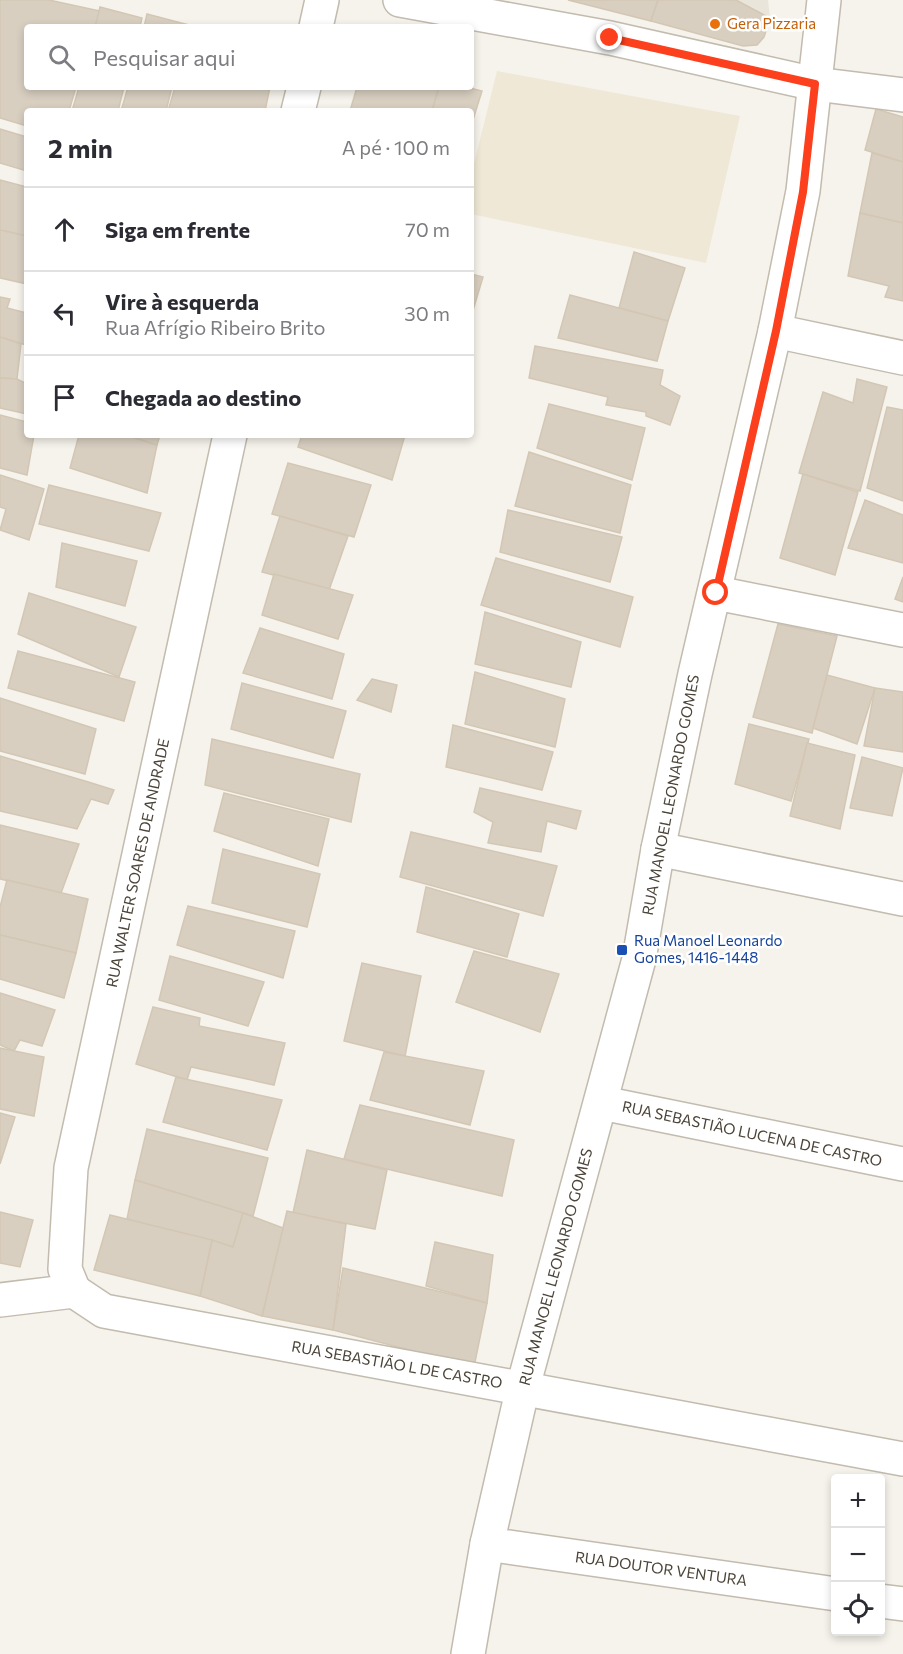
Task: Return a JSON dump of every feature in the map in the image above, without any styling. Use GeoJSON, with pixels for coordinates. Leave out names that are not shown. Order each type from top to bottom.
{"type":"FeatureCollection","features":[{"type":"Feature","properties":{"kind":"street"},"geometry":{"type":"LineString","coordinates":[[317,24],[322,0]]}},
{"type":"Feature","properties":{"kind":"street"},"geometry":{"type":"LineString","coordinates":[[400,0],[610,38],[815,84],[903,95]]}},
{"type":"Feature","properties":{"kind":"street","name":"RUA MANOEL LEONARDO GOMES"},"geometry":{"type":"LineString","coordinates":[[468,1654],[487,1544],[523,1388],[602,1103],[639,959],[658,849],[695,674],[716,593],[776,331],[803,192],[824,0]]}},
{"type":"Feature","properties":{"kind":"street"},"geometry":{"type":"LineString","coordinates":[[299,108],[303,90]]}},
{"type":"Feature","properties":{"kind":"street"},"geometry":{"type":"LineString","coordinates":[[776,331],[903,358]]}},
{"type":"Feature","properties":{"kind":"street","name":"RUA WALTER SOARES DE ANDRADE"},"geometry":{"type":"LineString","coordinates":[[74,1291],[65,1269],[71,1168],[229,438]]}},
{"type":"Feature","properties":{"kind":"street"},"geometry":{"type":"LineString","coordinates":[[716,593],[903,630]]}},
{"type":"Feature","properties":{"kind":"street"},"geometry":{"type":"LineString","coordinates":[[658,849],[903,899]]}},
{"type":"Feature","properties":{"kind":"street","name":"RUA SEBASTIÃO LUCENA DE CASTRO"},"geometry":{"type":"LineString","coordinates":[[602,1103],[903,1164]]}},
{"type":"Feature","properties":{"kind":"street"},"geometry":{"type":"LineString","coordinates":[[0,1300],[74,1291]]}},
{"type":"Feature","properties":{"kind":"street","name":"RUA SEBASTIÃO L DE CASTRO"},"geometry":{"type":"LineString","coordinates":[[74,1291],[104,1311],[903,1459]]}},
{"type":"Feature","properties":{"kind":"street","name":"RUA DOUTOR VENTURA"},"geometry":{"type":"LineString","coordinates":[[487,1544],[831,1593]]}},
{"type":"Feature","properties":{"kind":"street"},"geometry":{"type":"LineString","coordinates":[[885,1602],[903,1604]]}},
{"type":"Feature","properties":{"kind":"shaded area"},"geometry":{"type":"Polygon","coordinates":[[[736,0],[768,0],[770,18],[736,0]]]}},
{"type":"Feature","properties":{"kind":"shaded area"},"geometry":{"type":"Polygon","coordinates":[[[497,71],[740,116],[706,263],[474,215],[474,164],[497,71]]]}},
{"type":"Feature","properties":{"kind":"building"},"geometry":{"type":"Polygon","coordinates":[[[0,0],[49,0],[100,11],[96,24],[24,24],[24,90],[75,90],[70,108],[24,108],[24,125],[0,118],[0,0]]]}},
{"type":"Feature","properties":{"kind":"building"},"geometry":{"type":"Polygon","coordinates":[[[568,0],[658,0],[651,21],[568,0]]]}},
{"type":"Feature","properties":{"kind":"building","name":"Gera Pizzaria"},"geometry":{"type":"Polygon","coordinates":[[[658,0],[736,0],[770,18],[764,37],[757,45],[743,46],[651,21],[658,0]]]}},
{"type":"Feature","properties":{"kind":"building"},"geometry":{"type":"Polygon","coordinates":[[[100,7],[142,18],[141,24],[96,24],[100,7]]]}},
{"type":"Feature","properties":{"kind":"building"},"geometry":{"type":"Polygon","coordinates":[[[147,14],[185,24],[145,24],[147,14]]]}},
{"type":"Feature","properties":{"kind":"building"},"geometry":{"type":"Polygon","coordinates":[[[474,89],[482,91],[474,116],[474,108],[433,108],[438,90],[474,89]]]}},
{"type":"Feature","properties":{"kind":"building"},"geometry":{"type":"Polygon","coordinates":[[[78,90],[123,90],[119,108],[73,108],[78,90]]]}},
{"type":"Feature","properties":{"kind":"building"},"geometry":{"type":"Polygon","coordinates":[[[127,90],[171,90],[167,108],[122,108],[127,90]]]}},
{"type":"Feature","properties":{"kind":"building"},"geometry":{"type":"Polygon","coordinates":[[[174,90],[269,90],[266,108],[169,108],[174,90]]]}},
{"type":"Feature","properties":{"kind":"building"},"geometry":{"type":"Polygon","coordinates":[[[356,90],[438,90],[433,108],[351,108],[356,90]]]}},
{"type":"Feature","properties":{"kind":"building"},"geometry":{"type":"Polygon","coordinates":[[[876,109],[903,117],[903,162],[865,150],[876,109]]]}},
{"type":"Feature","properties":{"kind":"building"},"geometry":{"type":"Polygon","coordinates":[[[0,129],[24,136],[24,170],[0,163],[0,129]]]}},
{"type":"Feature","properties":{"kind":"building"},"geometry":{"type":"Polygon","coordinates":[[[872,153],[903,162],[903,223],[860,213],[872,153]]]}},
{"type":"Feature","properties":{"kind":"building"},"geometry":{"type":"Polygon","coordinates":[[[0,180],[24,186],[24,235],[0,230],[0,180]]]}},
{"type":"Feature","properties":{"kind":"building"},"geometry":{"type":"Polygon","coordinates":[[[860,213],[903,223],[903,301],[885,297],[889,286],[848,276],[860,213]]]}},
{"type":"Feature","properties":{"kind":"building"},"geometry":{"type":"Polygon","coordinates":[[[0,230],[24,235],[24,283],[0,278],[0,230]]]}},
{"type":"Feature","properties":{"kind":"building"},"geometry":{"type":"Polygon","coordinates":[[[634,252],[685,268],[668,321],[619,308],[634,252]]]}},
{"type":"Feature","properties":{"kind":"building"},"geometry":{"type":"Polygon","coordinates":[[[474,275],[483,277],[474,307],[474,275]]]}},
{"type":"Feature","properties":{"kind":"building"},"geometry":{"type":"Polygon","coordinates":[[[570,295],[668,321],[657,361],[558,338],[570,295]]]}},
{"type":"Feature","properties":{"kind":"building"},"geometry":{"type":"Polygon","coordinates":[[[0,297],[10,299],[7,308],[24,312],[24,344],[0,337],[0,297]]]}},
{"type":"Feature","properties":{"kind":"building"},"geometry":{"type":"Polygon","coordinates":[[[0,337],[21,344],[17,379],[0,378],[0,337]]]}},
{"type":"Feature","properties":{"kind":"building"},"geometry":{"type":"Polygon","coordinates":[[[535,346],[663,370],[660,385],[680,396],[670,425],[646,416],[646,412],[606,405],[608,397],[529,378],[535,346]]]}},
{"type":"Feature","properties":{"kind":"building"},"geometry":{"type":"Polygon","coordinates":[[[0,378],[17,379],[24,382],[24,413],[0,408],[0,378]]]}},
{"type":"Feature","properties":{"kind":"building"},"geometry":{"type":"Polygon","coordinates":[[[857,379],[887,387],[860,491],[799,473],[823,392],[853,403],[857,379]]]}},
{"type":"Feature","properties":{"kind":"building"},"geometry":{"type":"Polygon","coordinates":[[[549,404],[645,428],[632,480],[537,448],[549,404]]]}},
{"type":"Feature","properties":{"kind":"building"},"geometry":{"type":"Polygon","coordinates":[[[887,407],[903,410],[903,501],[867,488],[887,407]]]}},
{"type":"Feature","properties":{"kind":"building"},"geometry":{"type":"Polygon","coordinates":[[[0,415],[24,421],[24,438],[33,438],[27,475],[0,468],[0,415]]]}},
{"type":"Feature","properties":{"kind":"building"},"geometry":{"type":"Polygon","coordinates":[[[78,438],[135,438],[157,445],[147,493],[70,468],[78,438]]]}},
{"type":"Feature","properties":{"kind":"building"},"geometry":{"type":"Polygon","coordinates":[[[135,438],[159,438],[157,445],[135,438]]]}},
{"type":"Feature","properties":{"kind":"building"},"geometry":{"type":"Polygon","coordinates":[[[301,438],[404,438],[392,480],[298,447],[301,438]]]}},
{"type":"Feature","properties":{"kind":"building"},"geometry":{"type":"Polygon","coordinates":[[[529,452],[631,485],[620,533],[515,506],[529,452]]]}},
{"type":"Feature","properties":{"kind":"building"},"geometry":{"type":"Polygon","coordinates":[[[288,463],[371,485],[354,537],[272,514],[288,463]]]}},
{"type":"Feature","properties":{"kind":"building"},"geometry":{"type":"Polygon","coordinates":[[[803,474],[858,492],[835,575],[780,558],[803,474]]]}},
{"type":"Feature","properties":{"kind":"building"},"geometry":{"type":"Polygon","coordinates":[[[0,475],[44,489],[29,540],[0,530],[6,509],[0,507],[0,475]]]}},
{"type":"Feature","properties":{"kind":"building"},"geometry":{"type":"Polygon","coordinates":[[[49,485],[161,513],[149,551],[39,524],[49,485]]]}},
{"type":"Feature","properties":{"kind":"building"},"geometry":{"type":"Polygon","coordinates":[[[865,500],[903,515],[903,563],[848,548],[865,500]]]}},
{"type":"Feature","properties":{"kind":"building"},"geometry":{"type":"Polygon","coordinates":[[[508,510],[622,537],[610,582],[500,552],[508,510]]]}},
{"type":"Feature","properties":{"kind":"building"},"geometry":{"type":"Polygon","coordinates":[[[280,516],[348,536],[329,590],[262,572],[280,516]]]}},
{"type":"Feature","properties":{"kind":"building"},"geometry":{"type":"Polygon","coordinates":[[[62,543],[137,561],[125,606],[56,587],[62,543]]]}},
{"type":"Feature","properties":{"kind":"building"},"geometry":{"type":"Polygon","coordinates":[[[496,558],[633,597],[620,647],[481,605],[496,558]]]}},
{"type":"Feature","properties":{"kind":"building"},"geometry":{"type":"Polygon","coordinates":[[[274,574],[353,595],[338,639],[262,615],[274,574]]]}},
{"type":"Feature","properties":{"kind":"building"},"geometry":{"type":"Polygon","coordinates":[[[903,577],[903,602],[895,599],[903,577]]]}},
{"type":"Feature","properties":{"kind":"building"},"geometry":{"type":"Polygon","coordinates":[[[29,593],[136,627],[119,677],[18,634],[29,593]]]}},
{"type":"Feature","properties":{"kind":"building"},"geometry":{"type":"Polygon","coordinates":[[[485,612],[581,642],[571,687],[475,664],[485,612]]]}},
{"type":"Feature","properties":{"kind":"building"},"geometry":{"type":"Polygon","coordinates":[[[778,624],[837,636],[812,733],[753,717],[778,624]]]}},
{"type":"Feature","properties":{"kind":"building"},"geometry":{"type":"Polygon","coordinates":[[[260,628],[344,654],[332,699],[243,673],[260,628]]]}},
{"type":"Feature","properties":{"kind":"building"},"geometry":{"type":"Polygon","coordinates":[[[18,651],[135,682],[124,721],[8,688],[18,651]]]}},
{"type":"Feature","properties":{"kind":"building"},"geometry":{"type":"Polygon","coordinates":[[[475,672],[565,699],[555,747],[465,724],[475,672]]]}},
{"type":"Feature","properties":{"kind":"building"},"geometry":{"type":"Polygon","coordinates":[[[827,675],[875,688],[857,744],[813,728],[827,675]]]}},
{"type":"Feature","properties":{"kind":"building"},"geometry":{"type":"Polygon","coordinates":[[[372,679],[397,685],[391,712],[357,700],[372,679]]]}},
{"type":"Feature","properties":{"kind":"building"},"geometry":{"type":"Polygon","coordinates":[[[242,683],[346,711],[333,758],[231,729],[242,683]]]}},
{"type":"Feature","properties":{"kind":"building"},"geometry":{"type":"Polygon","coordinates":[[[875,688],[903,692],[903,752],[864,746],[875,688]]]}},
{"type":"Feature","properties":{"kind":"building"},"geometry":{"type":"Polygon","coordinates":[[[0,698],[96,729],[85,774],[0,751],[0,698]]]}},
{"type":"Feature","properties":{"kind":"building"},"geometry":{"type":"Polygon","coordinates":[[[749,724],[809,739],[791,801],[735,784],[749,724]]]}},
{"type":"Feature","properties":{"kind":"building"},"geometry":{"type":"Polygon","coordinates":[[[453,725],[553,752],[542,790],[446,767],[453,725]]]}},
{"type":"Feature","properties":{"kind":"building"},"geometry":{"type":"Polygon","coordinates":[[[212,739],[360,774],[351,822],[205,785],[212,739]]]}},
{"type":"Feature","properties":{"kind":"building"},"geometry":{"type":"Polygon","coordinates":[[[807,743],[855,755],[840,829],[790,816],[807,743]]]}},
{"type":"Feature","properties":{"kind":"building"},"geometry":{"type":"Polygon","coordinates":[[[0,756],[114,790],[108,804],[91,799],[77,829],[0,811],[0,756]]]}},
{"type":"Feature","properties":{"kind":"building"},"geometry":{"type":"Polygon","coordinates":[[[862,757],[903,768],[892,816],[850,808],[862,757]]]}},
{"type":"Feature","properties":{"kind":"building"},"geometry":{"type":"Polygon","coordinates":[[[480,788],[581,811],[576,829],[547,821],[541,852],[488,843],[493,822],[474,812],[480,788]]]}},
{"type":"Feature","properties":{"kind":"building"},"geometry":{"type":"Polygon","coordinates":[[[224,793],[329,819],[318,866],[214,831],[224,793]]]}},
{"type":"Feature","properties":{"kind":"building"},"geometry":{"type":"Polygon","coordinates":[[[0,825],[79,844],[61,893],[0,879],[0,825]]]}},
{"type":"Feature","properties":{"kind":"building"},"geometry":{"type":"Polygon","coordinates":[[[411,832],[557,866],[543,916],[400,877],[411,832]]]}},
{"type":"Feature","properties":{"kind":"building"},"geometry":{"type":"Polygon","coordinates":[[[223,849],[320,874],[307,927],[212,903],[223,849]]]}},
{"type":"Feature","properties":{"kind":"building"},"geometry":{"type":"Polygon","coordinates":[[[7,880],[88,899],[76,953],[0,935],[0,907],[7,880]]]}},
{"type":"Feature","properties":{"kind":"building"},"geometry":{"type":"Polygon","coordinates":[[[426,887],[519,914],[507,957],[417,932],[426,887]]]}},
{"type":"Feature","properties":{"kind":"building"},"geometry":{"type":"Polygon","coordinates":[[[188,906],[295,931],[283,978],[177,945],[188,906]]]}},
{"type":"Feature","properties":{"kind":"building"},"geometry":{"type":"Polygon","coordinates":[[[0,935],[76,953],[64,998],[0,979],[0,935]]]}},
{"type":"Feature","properties":{"kind":"building"},"geometry":{"type":"Polygon","coordinates":[[[474,951],[559,974],[540,1032],[456,1002],[474,951]]]}},
{"type":"Feature","properties":{"kind":"building"},"geometry":{"type":"Polygon","coordinates":[[[170,956],[264,982],[248,1026],[159,1000],[170,956]]]}},
{"type":"Feature","properties":{"kind":"building"},"geometry":{"type":"Polygon","coordinates":[[[362,963],[421,976],[405,1056],[344,1041],[362,963]]]}},
{"type":"Feature","properties":{"kind":"building"},"geometry":{"type":"Polygon","coordinates":[[[0,993],[55,1010],[42,1046],[20,1040],[14,1051],[0,1045],[0,993]]]}},
{"type":"Feature","properties":{"kind":"building"},"geometry":{"type":"Polygon","coordinates":[[[153,1007],[200,1018],[199,1026],[285,1043],[274,1085],[191,1067],[187,1080],[136,1064],[153,1007]]]}},
{"type":"Feature","properties":{"kind":"building"},"geometry":{"type":"Polygon","coordinates":[[[0,1048],[44,1057],[34,1116],[0,1109],[0,1048]]]}},
{"type":"Feature","properties":{"kind":"building"},"geometry":{"type":"Polygon","coordinates":[[[384,1052],[484,1071],[470,1125],[370,1100],[384,1052]]]}},
{"type":"Feature","properties":{"kind":"building"},"geometry":{"type":"Polygon","coordinates":[[[176,1077],[282,1100],[267,1150],[163,1122],[176,1077]]]}},
{"type":"Feature","properties":{"kind":"building"},"geometry":{"type":"Polygon","coordinates":[[[360,1105],[514,1140],[502,1196],[344,1159],[360,1105]]]}},
{"type":"Feature","properties":{"kind":"building"},"geometry":{"type":"Polygon","coordinates":[[[0,1113],[15,1117],[0,1164],[0,1113]]]}},
{"type":"Feature","properties":{"kind":"building"},"geometry":{"type":"Polygon","coordinates":[[[147,1129],[268,1158],[253,1216],[135,1180],[147,1129]]]}},
{"type":"Feature","properties":{"kind":"building"},"geometry":{"type":"Polygon","coordinates":[[[307,1150],[387,1170],[375,1229],[293,1213],[307,1150]]]}},
{"type":"Feature","properties":{"kind":"building"},"geometry":{"type":"Polygon","coordinates":[[[135,1180],[243,1213],[233,1247],[127,1219],[135,1180]]]}},
{"type":"Feature","properties":{"kind":"building"},"geometry":{"type":"Polygon","coordinates":[[[287,1211],[346,1224],[333,1330],[262,1316],[287,1211]]]}},
{"type":"Feature","properties":{"kind":"building"},"geometry":{"type":"Polygon","coordinates":[[[0,1212],[33,1220],[20,1267],[0,1263],[0,1212]]]}},
{"type":"Feature","properties":{"kind":"building"},"geometry":{"type":"Polygon","coordinates":[[[243,1213],[283,1228],[262,1316],[200,1296],[212,1240],[233,1247],[243,1213]]]}},
{"type":"Feature","properties":{"kind":"building"},"geometry":{"type":"Polygon","coordinates":[[[110,1215],[212,1240],[200,1296],[94,1270],[110,1215]]]}},
{"type":"Feature","properties":{"kind":"building"},"geometry":{"type":"Polygon","coordinates":[[[435,1242],[493,1255],[487,1303],[426,1286],[435,1242]]]}},
{"type":"Feature","properties":{"kind":"building"},"geometry":{"type":"Polygon","coordinates":[[[343,1268],[487,1303],[474,1367],[333,1330],[343,1268]]]}},
{"type":"Feature","properties":{"kind":"place","name":"Gera Pizzaria"},"geometry":{"type":"Point","coordinates":[715,24]}},
{"type":"Feature","properties":{"kind":"place","name":"Rua Manoel Leonardo Gomes, 1416-1448"},"geometry":{"type":"Point","coordinates":[622,950]}},
{"type":"Feature","properties":{"kind":"route"},"geometry":{"type":"LineString","coordinates":[[610,38],[815,84],[803,192],[776,331],[716,593]]}}]}
